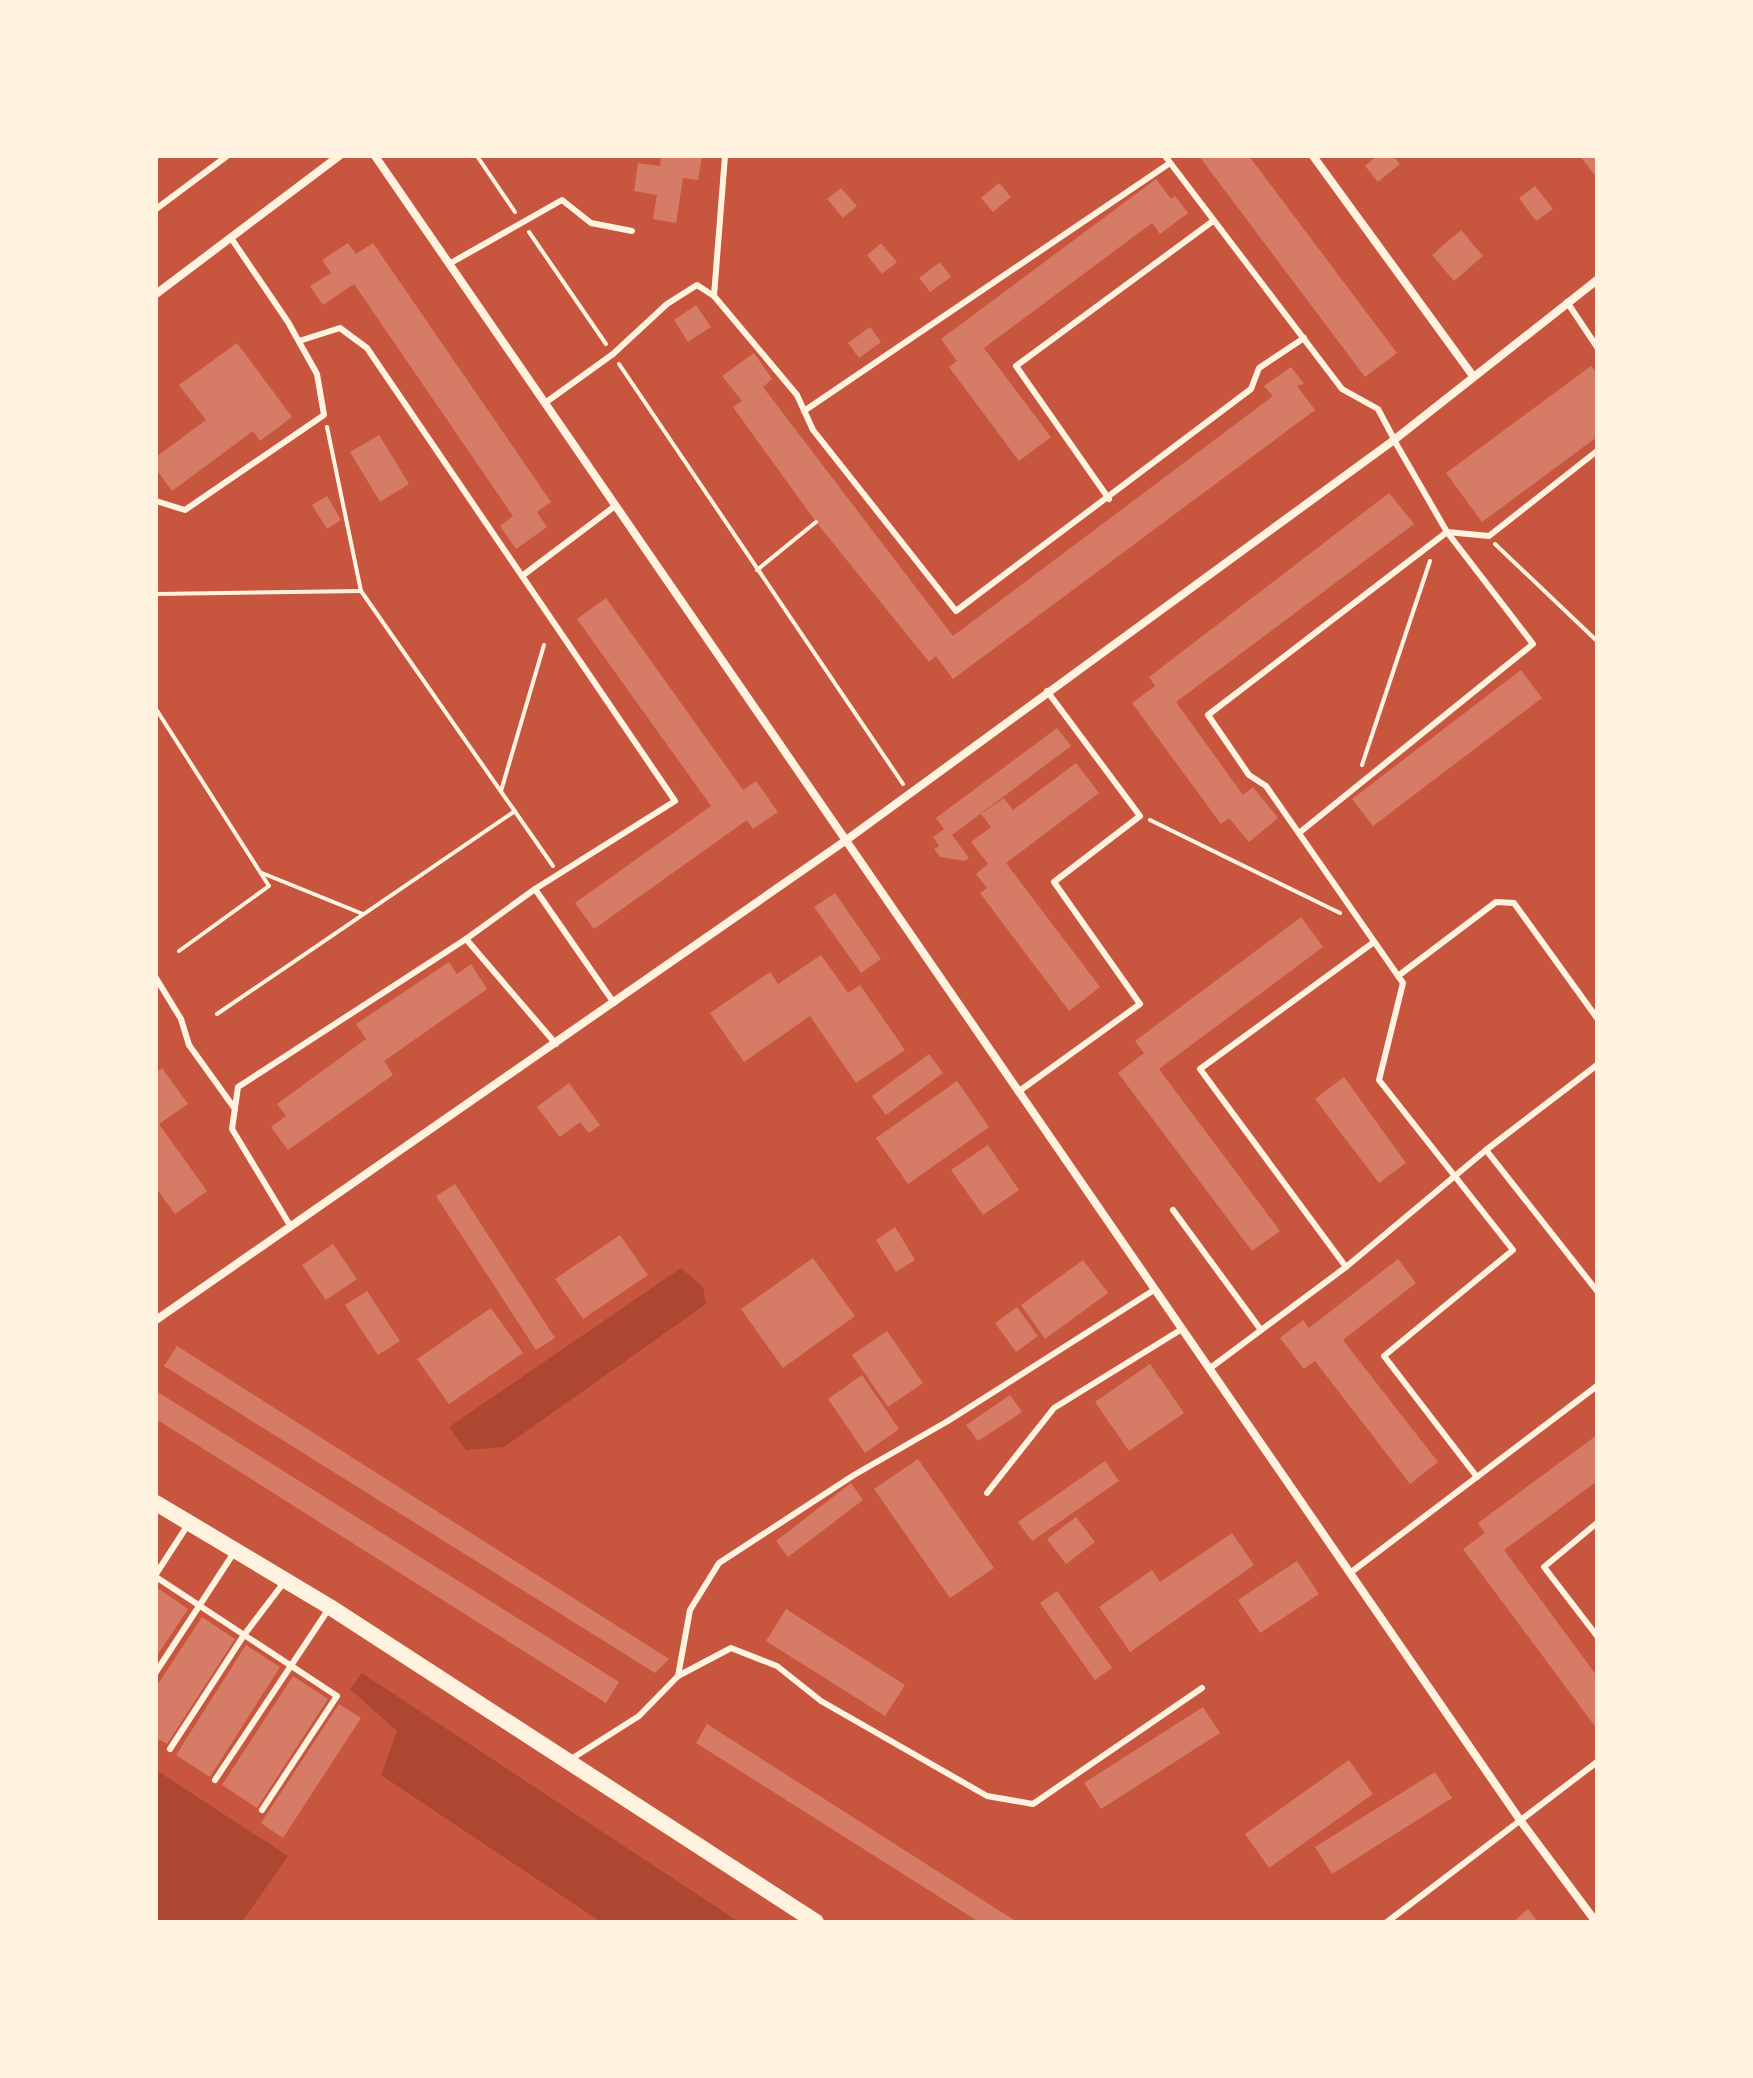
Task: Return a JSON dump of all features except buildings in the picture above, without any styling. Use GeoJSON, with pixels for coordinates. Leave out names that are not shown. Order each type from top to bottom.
{"type":"FeatureCollection","features":[{"type":"Feature","properties":{"kind":"main road"},"geometry":{"type":"LineString","coordinates":[[156,1503],[330,1607],[816,1922]]}},
{"type":"Feature","properties":{"kind":"street"},"geometry":{"type":"LineString","coordinates":[[156,294],[339,156]]}},
{"type":"Feature","properties":{"kind":"street"},"geometry":{"type":"LineString","coordinates":[[375,156],[1520,1820],[1596,1922]]}},
{"type":"Feature","properties":{"kind":"street"},"geometry":{"type":"LineString","coordinates":[[1327,156],[1315,159],[1473,376]]}},
{"type":"Feature","properties":{"kind":"street"},"geometry":{"type":"LineString","coordinates":[[156,1320],[845,841],[1047,690],[1394,439],[1597,280]]}},
{"type":"Feature","properties":{"kind":"lane"},"geometry":{"type":"LineString","coordinates":[[156,209],[227,156]]}},
{"type":"Feature","properties":{"kind":"lane"},"geometry":{"type":"LineString","coordinates":[[714,296],[725,156]]}},
{"type":"Feature","properties":{"kind":"lane"},"geometry":{"type":"LineString","coordinates":[[1165,156],[1342,389],[1378,409],[1447,532],[1533,644],[1299,833]]}},
{"type":"Feature","properties":{"kind":"lane"},"geometry":{"type":"LineString","coordinates":[[804,411],[1170,163]]}},
{"type":"Feature","properties":{"kind":"lane"},"geometry":{"type":"LineString","coordinates":[[449,264],[562,200],[591,223],[632,231]]}},
{"type":"Feature","properties":{"kind":"lane"},"geometry":{"type":"LineString","coordinates":[[1109,499],[1016,366],[1213,221]]}},
{"type":"Feature","properties":{"kind":"lane"},"geometry":{"type":"LineString","coordinates":[[156,501],[185,510],[324,415],[317,374],[299,341],[231,238]]}},
{"type":"Feature","properties":{"kind":"lane"},"geometry":{"type":"LineString","coordinates":[[545,403],[613,354],[667,304],[697,285],[714,296],[797,395],[813,430],[956,611],[1109,499],[1251,389],[1259,368],[1304,338]]}},
{"type":"Feature","properties":{"kind":"lane"},"geometry":{"type":"LineString","coordinates":[[1567,302],[1597,347]]}},
{"type":"Feature","properties":{"kind":"lane"},"geometry":{"type":"LineString","coordinates":[[291,1227],[232,1129],[238,1087],[466,939],[535,889],[675,801],[367,348],[340,328],[299,341]]}},
{"type":"Feature","properties":{"kind":"lane"},"geometry":{"type":"LineString","coordinates":[[1477,1477],[1384,1356],[1513,1250],[1379,1080],[1403,983],[1266,786],[1249,775],[1208,715],[1447,532],[1489,536],[1597,451]]}},
{"type":"Feature","properties":{"kind":"lane"},"geometry":{"type":"LineString","coordinates":[[522,576],[615,506]]}},
{"type":"Feature","properties":{"kind":"lane"},"geometry":{"type":"LineString","coordinates":[[1018,1092],[1140,1004],[1054,882],[1140,816],[1047,690]]}},
{"type":"Feature","properties":{"kind":"lane"},"geometry":{"type":"LineString","coordinates":[[535,889],[614,1003]]}},
{"type":"Feature","properties":{"kind":"lane"},"geometry":{"type":"LineString","coordinates":[[1398,976],[1496,902],[1514,903],[1597,1018]]}},
{"type":"Feature","properties":{"kind":"lane"},"geometry":{"type":"LineString","coordinates":[[466,939],[556,1044]]}},
{"type":"Feature","properties":{"kind":"lane"},"geometry":{"type":"LineString","coordinates":[[1346,1267],[1200,1069],[1374,942]]}},
{"type":"Feature","properties":{"kind":"lane"},"geometry":{"type":"LineString","coordinates":[[156,978],[181,1019],[189,1045],[235,1109]]}},
{"type":"Feature","properties":{"kind":"lane"},"geometry":{"type":"LineString","coordinates":[[1209,1369],[1346,1267],[1486,1150],[1597,1065]]}},
{"type":"Feature","properties":{"kind":"lane"},"geometry":{"type":"LineString","coordinates":[[1486,1150],[1597,1291]]}},
{"type":"Feature","properties":{"kind":"lane"},"geometry":{"type":"LineString","coordinates":[[1173,1210],[1261,1330]]}},
{"type":"Feature","properties":{"kind":"lane"},"geometry":{"type":"LineString","coordinates":[[678,1676],[690,1610],[719,1563],[854,1475],[948,1421],[1154,1290]]}},
{"type":"Feature","properties":{"kind":"lane"},"geometry":{"type":"LineString","coordinates":[[987,1493],[1054,1408],[1182,1329]]}},
{"type":"Feature","properties":{"kind":"lane"},"geometry":{"type":"LineString","coordinates":[[1350,1573],[1597,1386]]}},
{"type":"Feature","properties":{"kind":"lane"},"geometry":{"type":"LineString","coordinates":[[190,1523],[156,1576],[337,1696],[262,1810]]}},
{"type":"Feature","properties":{"kind":"lane"},"geometry":{"type":"LineString","coordinates":[[1597,1523],[1544,1567],[1597,1636]]}},
{"type":"Feature","properties":{"kind":"lane"},"geometry":{"type":"LineString","coordinates":[[156,1672],[235,1551]]}},
{"type":"Feature","properties":{"kind":"lane"},"geometry":{"type":"LineString","coordinates":[[170,1749],[244,1635],[285,1581]]}},
{"type":"Feature","properties":{"kind":"lane"},"geometry":{"type":"LineString","coordinates":[[215,1780],[330,1607]]}},
{"type":"Feature","properties":{"kind":"lane"},"geometry":{"type":"LineString","coordinates":[[566,1762],[639,1716],[678,1676],[731,1648],[777,1666],[821,1701],[987,1796],[1033,1804],[1202,1688]]}},
{"type":"Feature","properties":{"kind":"lane"},"geometry":{"type":"LineString","coordinates":[[1387,1922],[1597,1762]]}},
{"type":"Feature","properties":{"kind":"path"},"geometry":{"type":"LineString","coordinates":[[477,156],[909,793]]}},
{"type":"Feature","properties":{"kind":"path"},"geometry":{"type":"LineString","coordinates":[[324,415],[361,591],[559,874]]}},
{"type":"Feature","properties":{"kind":"path"},"geometry":{"type":"LineString","coordinates":[[757,570],[816,522]]}},
{"type":"Feature","properties":{"kind":"path"},"geometry":{"type":"LineString","coordinates":[[1489,536],[1505,556],[1588,628],[1597,641]]}},
{"type":"Feature","properties":{"kind":"path"},"geometry":{"type":"LineString","coordinates":[[1357,786],[1437,540]]}},
{"type":"Feature","properties":{"kind":"path"},"geometry":{"type":"LineString","coordinates":[[156,594],[361,591]]}},
{"type":"Feature","properties":{"kind":"path"},"geometry":{"type":"LineString","coordinates":[[501,791],[544,645]]}},
{"type":"Feature","properties":{"kind":"path"},"geometry":{"type":"LineString","coordinates":[[156,709],[269,886],[179,951]]}},
{"type":"Feature","properties":{"kind":"path"},"geometry":{"type":"LineString","coordinates":[[217,1014],[515,811]]}},
{"type":"Feature","properties":{"kind":"path"},"geometry":{"type":"LineString","coordinates":[[1140,816],[1362,924]]}},
{"type":"Feature","properties":{"kind":"path"},"geometry":{"type":"LineString","coordinates":[[260,872],[363,914]]}},
{"type":"Feature","properties":{"kind":"shaded area"},"geometry":{"type":"Polygon","coordinates":[[[681,1268],[703,1287],[706,1304],[504,1447],[466,1450],[449,1427],[681,1268]]]}},
{"type":"Feature","properties":{"kind":"shaded area"},"geometry":{"type":"Polygon","coordinates":[[[362,1673],[739,1922],[601,1922],[381,1775],[397,1731],[350,1689],[362,1673]]]}},
{"type":"Feature","properties":{"kind":"shaded area"},"geometry":{"type":"Polygon","coordinates":[[[156,1770],[288,1856],[242,1922],[156,1922],[156,1770]]]}}]}
